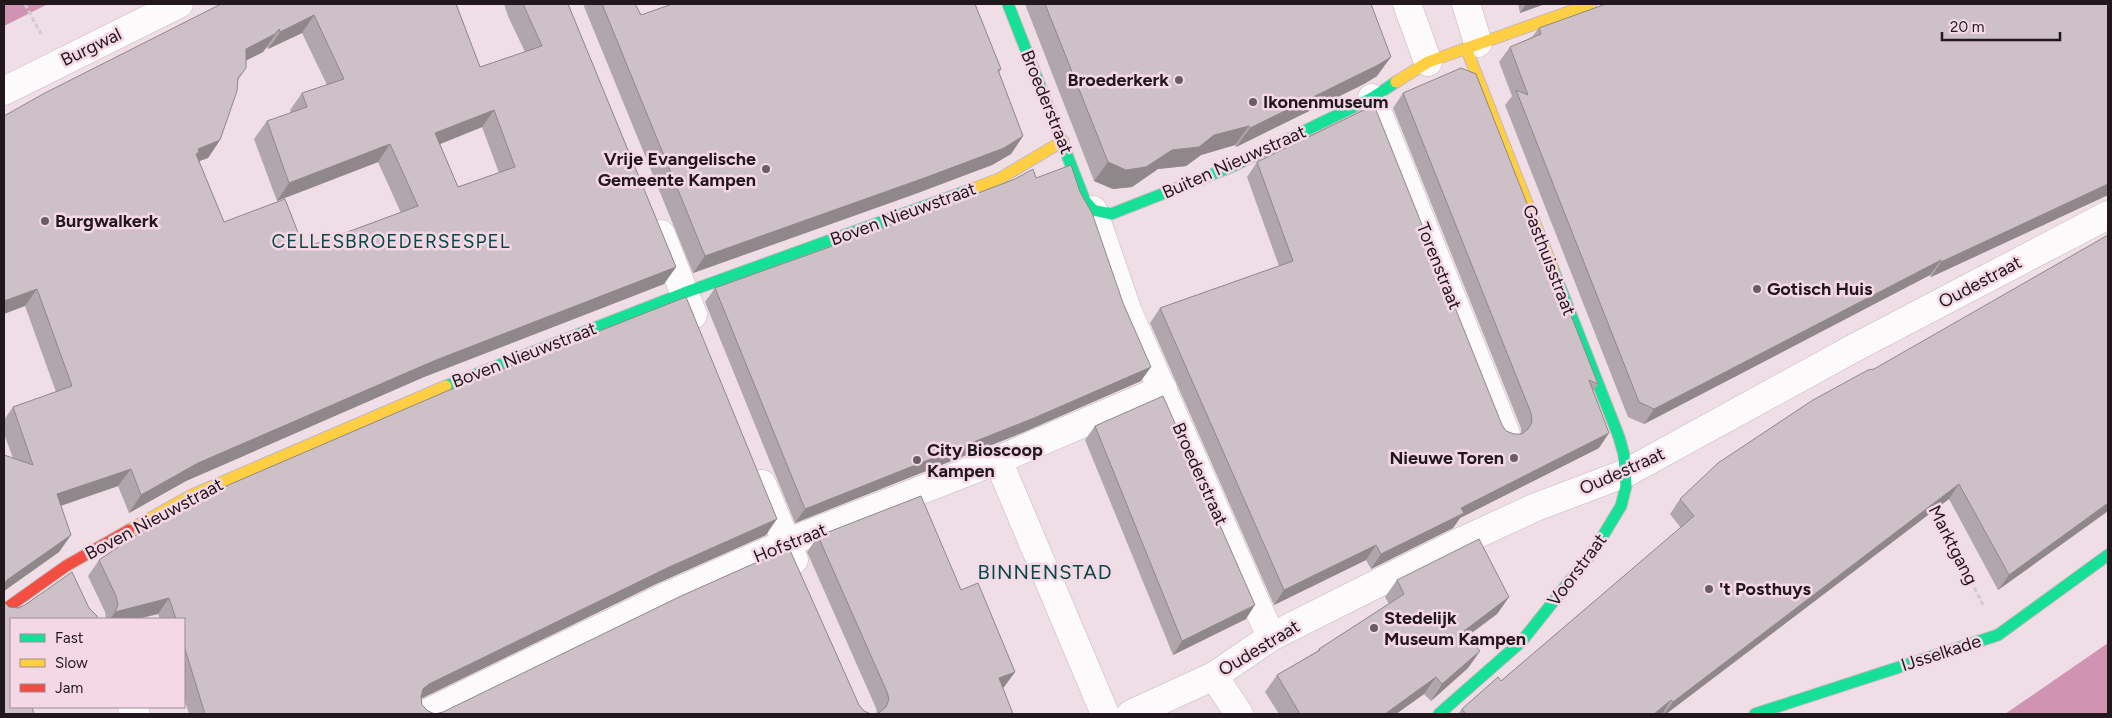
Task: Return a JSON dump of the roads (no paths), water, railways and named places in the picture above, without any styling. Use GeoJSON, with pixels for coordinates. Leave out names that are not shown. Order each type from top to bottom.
{"type":"FeatureCollection","features":[{"type":"Feature","properties":{"kind":"street","name":"Burgwal"},"geometry":{"type":"LineString","coordinates":[[4,91],[179,4]]}},
{"type":"Feature","properties":{"kind":"street","name":"Broederstraat"},"geometry":{"type":"LineString","coordinates":[[1008,4],[1085,201],[1093,210],[1136,309],[1163,389],[1271,637]]}},
{"type":"Feature","properties":{"kind":"street"},"geometry":{"type":"LineString","coordinates":[[1407,4],[1428,62]]}},
{"type":"Feature","properties":{"kind":"street"},"geometry":{"type":"LineString","coordinates":[[1466,4],[1472,46]]}},
{"type":"Feature","properties":{"kind":"street","name":"Buiten Nieuwstraat"},"geometry":{"type":"LineString","coordinates":[[1093,210],[1111,214],[1233,173],[1372,98],[1428,62],[1590,4]]}},
{"type":"Feature","properties":{"kind":"street","name":"Gasthuisstraat"},"geometry":{"type":"LineString","coordinates":[[1472,46],[1619,437],[1626,473]]}},
{"type":"Feature","properties":{"kind":"street","name":"Torenstraat"},"geometry":{"type":"LineString","coordinates":[[1372,98],[1506,434]]}},
{"type":"Feature","properties":{"kind":"street","name":"Boven Nieuwstraat"},"geometry":{"type":"LineString","coordinates":[[4,610],[66,566],[192,495],[430,392],[684,292],[999,179],[1063,141]]}},
{"type":"Feature","properties":{"kind":"street"},"geometry":{"type":"LineString","coordinates":[[653,213],[703,339]]}},
{"type":"Feature","properties":{"kind":"street","name":"Oudestraat"},"geometry":{"type":"LineString","coordinates":[[1131,714],[1214,676],[1271,637],[1460,542],[1531,496],[1626,473],[1854,348],[2108,215]]}},
{"type":"Feature","properties":{"kind":"street","name":"Hofstraat"},"geometry":{"type":"LineString","coordinates":[[424,714],[663,598],[786,542],[998,460],[1163,389]]}},
{"type":"Feature","properties":{"kind":"street"},"geometry":{"type":"LineString","coordinates":[[998,460],[1104,714]]}},
{"type":"Feature","properties":{"kind":"street"},"geometry":{"type":"LineString","coordinates":[[754,464],[802,579]]}},
{"type":"Feature","properties":{"kind":"street","name":"Voorstraat"},"geometry":{"type":"LineString","coordinates":[[1439,714],[1522,641],[1572,580],[1595,549],[1621,506],[1626,486],[1626,473]]}},
{"type":"Feature","properties":{"kind":"street","name":"IJsselkade"},"geometry":{"type":"LineString","coordinates":[[1755,714],[1998,635],[2108,555]]}},
{"type":"Feature","properties":{"kind":"street"},"geometry":{"type":"LineString","coordinates":[[66,566],[78,593]]}},
{"type":"Feature","properties":{"kind":"street"},"geometry":{"type":"LineString","coordinates":[[1214,676],[1239,714]]}},
{"type":"Feature","properties":{"kind":"place","name":"Broederkerk"},"geometry":{"type":"Point","coordinates":[1179,80]}},
{"type":"Feature","properties":{"kind":"place","name":"Ikonenmuseum"},"geometry":{"type":"Point","coordinates":[1253,102]}},
{"type":"Feature","properties":{"kind":"place","name":"Vrije Evangelische Gemeente Kampen"},"geometry":{"type":"Point","coordinates":[766,169]}},
{"type":"Feature","properties":{"kind":"place","name":"Burgwalkerk"},"geometry":{"type":"Point","coordinates":[45,221]}},
{"type":"Feature","properties":{"kind":"place","name":"Gotisch Huis"},"geometry":{"type":"Point","coordinates":[1757,289]}},
{"type":"Feature","properties":{"kind":"place","name":"Nieuwe Toren"},"geometry":{"type":"Point","coordinates":[1514,458]}},
{"type":"Feature","properties":{"kind":"place","name":"City Bioscoop Kampen"},"geometry":{"type":"Point","coordinates":[917,460]}},
{"type":"Feature","properties":{"kind":"place","name":"'t Posthuys"},"geometry":{"type":"Point","coordinates":[1709,589]}},
{"type":"Feature","properties":{"kind":"place","name":"Stedelijk Museum Kampen"},"geometry":{"type":"Point","coordinates":[1374,628]}},
{"type":"Feature","properties":{"kind":"district","name":"CELLESBROEDERSESPEL"},"geometry":{"type":"Point","coordinates":[391,241]}},
{"type":"Feature","properties":{"kind":"district","name":"BINNENSTAD"},"geometry":{"type":"Point","coordinates":[1045,572]}}]}
